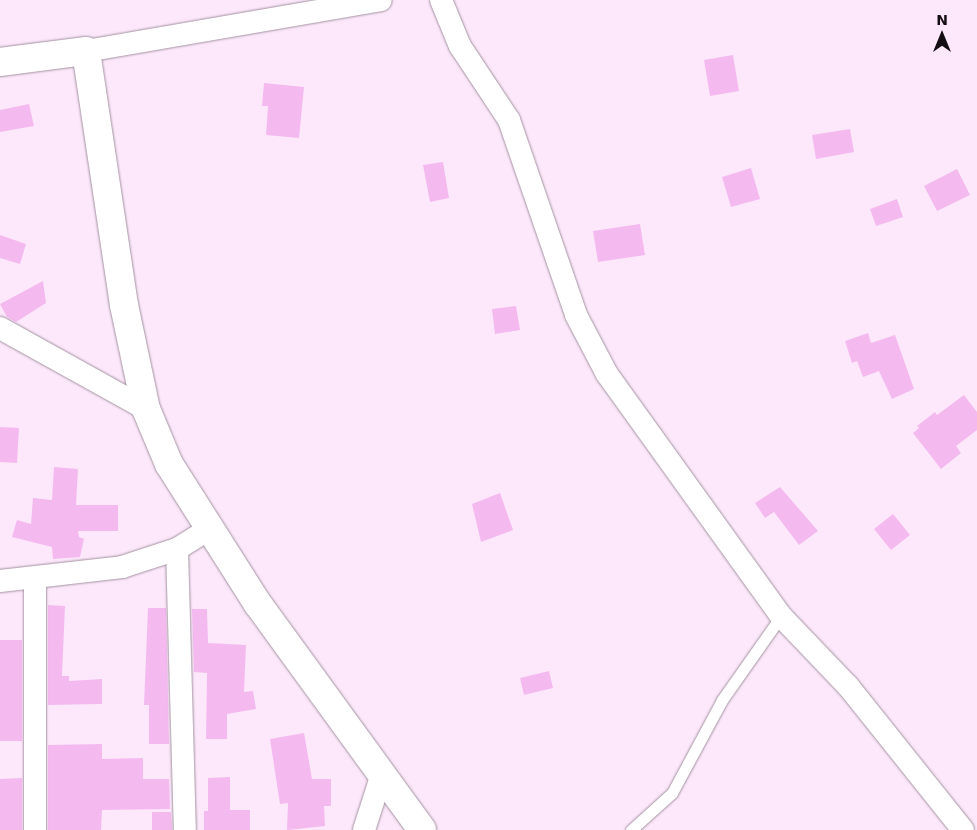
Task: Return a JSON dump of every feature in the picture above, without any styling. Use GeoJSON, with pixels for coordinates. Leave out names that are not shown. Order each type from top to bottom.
{"type":"FeatureCollection","features":[{"type":"Feature","properties":{"kind":"main road"},"geometry":{"type":"LineString","coordinates":[[0,62],[86,51],[124,305],[146,409],[169,464],[209,529],[381,777],[422,830]]}},
{"type":"Feature","properties":{"kind":"street"},"geometry":{"type":"LineString","coordinates":[[86,51],[381,0]]}},
{"type":"Feature","properties":{"kind":"street"},"geometry":{"type":"LineString","coordinates":[[441,0],[460,46],[508,120],[576,315],[607,374],[781,616],[848,686],[963,830]]}},
{"type":"Feature","properties":{"kind":"street"},"geometry":{"type":"LineString","coordinates":[[0,328],[146,409]]}},
{"type":"Feature","properties":{"kind":"street"},"geometry":{"type":"LineString","coordinates":[[0,581],[35,579],[122,567],[177,549],[209,529]]}},
{"type":"Feature","properties":{"kind":"street"},"geometry":{"type":"LineString","coordinates":[[177,549],[185,830]]}},
{"type":"Feature","properties":{"kind":"street"},"geometry":{"type":"LineString","coordinates":[[35,579],[35,830]]}},
{"type":"Feature","properties":{"kind":"street"},"geometry":{"type":"LineString","coordinates":[[364,830],[381,777]]}},
{"type":"Feature","properties":{"kind":"lane"},"geometry":{"type":"LineString","coordinates":[[631,830],[672,793],[722,700],[781,616]]}},
{"type":"Feature","properties":{"kind":"building"},"geometry":{"type":"Polygon","coordinates":[[[733,55],[739,91],[710,96],[704,60],[733,55]]]}},
{"type":"Feature","properties":{"kind":"building"},"geometry":{"type":"Polygon","coordinates":[[[264,83],[304,87],[299,138],[266,135],[268,106],[262,106],[264,83]]]}},
{"type":"Feature","properties":{"kind":"building"},"geometry":{"type":"Polygon","coordinates":[[[29,104],[34,126],[0,132],[0,110],[29,104]]]}},
{"type":"Feature","properties":{"kind":"building"},"geometry":{"type":"Polygon","coordinates":[[[850,129],[854,152],[816,159],[812,135],[850,129]]]}},
{"type":"Feature","properties":{"kind":"building"},"geometry":{"type":"Polygon","coordinates":[[[443,162],[449,198],[430,202],[423,165],[443,162]]]}},
{"type":"Feature","properties":{"kind":"building"},"geometry":{"type":"Polygon","coordinates":[[[751,168],[760,199],[731,207],[722,177],[751,168]]]}},
{"type":"Feature","properties":{"kind":"building"},"geometry":{"type":"Polygon","coordinates":[[[957,169],[970,195],[937,211],[924,186],[957,169]]]}},
{"type":"Feature","properties":{"kind":"building"},"geometry":{"type":"Polygon","coordinates":[[[897,199],[903,217],[876,226],[870,209],[897,199]]]}},
{"type":"Feature","properties":{"kind":"building"},"geometry":{"type":"Polygon","coordinates":[[[640,224],[645,255],[598,262],[593,231],[640,224]]]}},
{"type":"Feature","properties":{"kind":"building"},"geometry":{"type":"Polygon","coordinates":[[[0,235],[26,244],[20,264],[0,258],[0,235]]]}},
{"type":"Feature","properties":{"kind":"building"},"geometry":{"type":"Polygon","coordinates":[[[43,281],[46,303],[16,322],[7,317],[0,304],[43,281]]]}},
{"type":"Feature","properties":{"kind":"building"},"geometry":{"type":"Polygon","coordinates":[[[516,306],[520,330],[495,334],[492,309],[516,306]]]}},
{"type":"Feature","properties":{"kind":"building"},"geometry":{"type":"Polygon","coordinates":[[[868,333],[871,343],[895,335],[914,389],[892,399],[879,371],[863,377],[857,361],[852,363],[845,341],[868,333]]]}},
{"type":"Feature","properties":{"kind":"building"},"geometry":{"type":"Polygon","coordinates":[[[964,395],[977,412],[977,430],[956,446],[961,453],[941,469],[913,433],[919,428],[917,426],[935,412],[937,415],[964,395]]]}},
{"type":"Feature","properties":{"kind":"building"},"geometry":{"type":"Polygon","coordinates":[[[0,427],[19,428],[17,463],[0,462],[0,427]]]}},
{"type":"Feature","properties":{"kind":"building"},"geometry":{"type":"Polygon","coordinates":[[[54,467],[78,469],[76,505],[118,505],[118,531],[78,531],[79,537],[84,539],[80,557],[53,559],[52,547],[12,537],[17,520],[31,524],[33,498],[52,500],[54,467]]]}},
{"type":"Feature","properties":{"kind":"building"},"geometry":{"type":"Polygon","coordinates":[[[780,487],[818,531],[799,545],[774,512],[765,518],[755,503],[780,487]]]}},
{"type":"Feature","properties":{"kind":"building"},"geometry":{"type":"Polygon","coordinates":[[[500,493],[513,530],[481,542],[472,504],[500,493]]]}},
{"type":"Feature","properties":{"kind":"building"},"geometry":{"type":"Polygon","coordinates":[[[893,514],[910,535],[891,550],[874,529],[893,514]]]}},
{"type":"Feature","properties":{"kind":"building"},"geometry":{"type":"Polygon","coordinates":[[[48,605],[65,606],[62,676],[69,676],[69,681],[102,679],[102,704],[48,705],[48,605]]]}},
{"type":"Feature","properties":{"kind":"building"},"geometry":{"type":"Polygon","coordinates":[[[148,608],[166,608],[169,744],[149,744],[149,705],[144,705],[148,608]]]}},
{"type":"Feature","properties":{"kind":"building"},"geometry":{"type":"Polygon","coordinates":[[[192,609],[207,609],[208,643],[246,645],[244,692],[253,691],[256,709],[227,714],[227,739],[206,739],[207,673],[194,672],[192,609]]]}},
{"type":"Feature","properties":{"kind":"building"},"geometry":{"type":"Polygon","coordinates":[[[0,640],[22,640],[22,741],[0,741],[0,640]]]}},
{"type":"Feature","properties":{"kind":"building"},"geometry":{"type":"Polygon","coordinates":[[[549,671],[553,688],[524,695],[520,678],[549,671]]]}},
{"type":"Feature","properties":{"kind":"building"},"geometry":{"type":"Polygon","coordinates":[[[304,733],[312,779],[331,779],[331,806],[324,806],[325,826],[287,830],[288,803],[280,804],[270,739],[304,733]]]}},
{"type":"Feature","properties":{"kind":"building"},"geometry":{"type":"Polygon","coordinates":[[[102,744],[102,759],[143,758],[143,779],[169,779],[170,809],[102,810],[101,830],[48,830],[48,745],[102,744]]]}},
{"type":"Feature","properties":{"kind":"building"},"geometry":{"type":"Polygon","coordinates":[[[230,777],[230,810],[250,810],[250,830],[204,830],[204,811],[208,811],[208,778],[230,777]]]}},
{"type":"Feature","properties":{"kind":"building"},"geometry":{"type":"Polygon","coordinates":[[[22,778],[22,830],[0,830],[0,779],[22,778]]]}},
{"type":"Feature","properties":{"kind":"building"},"geometry":{"type":"Polygon","coordinates":[[[152,812],[171,812],[172,830],[152,830],[152,812]]]}}]}
